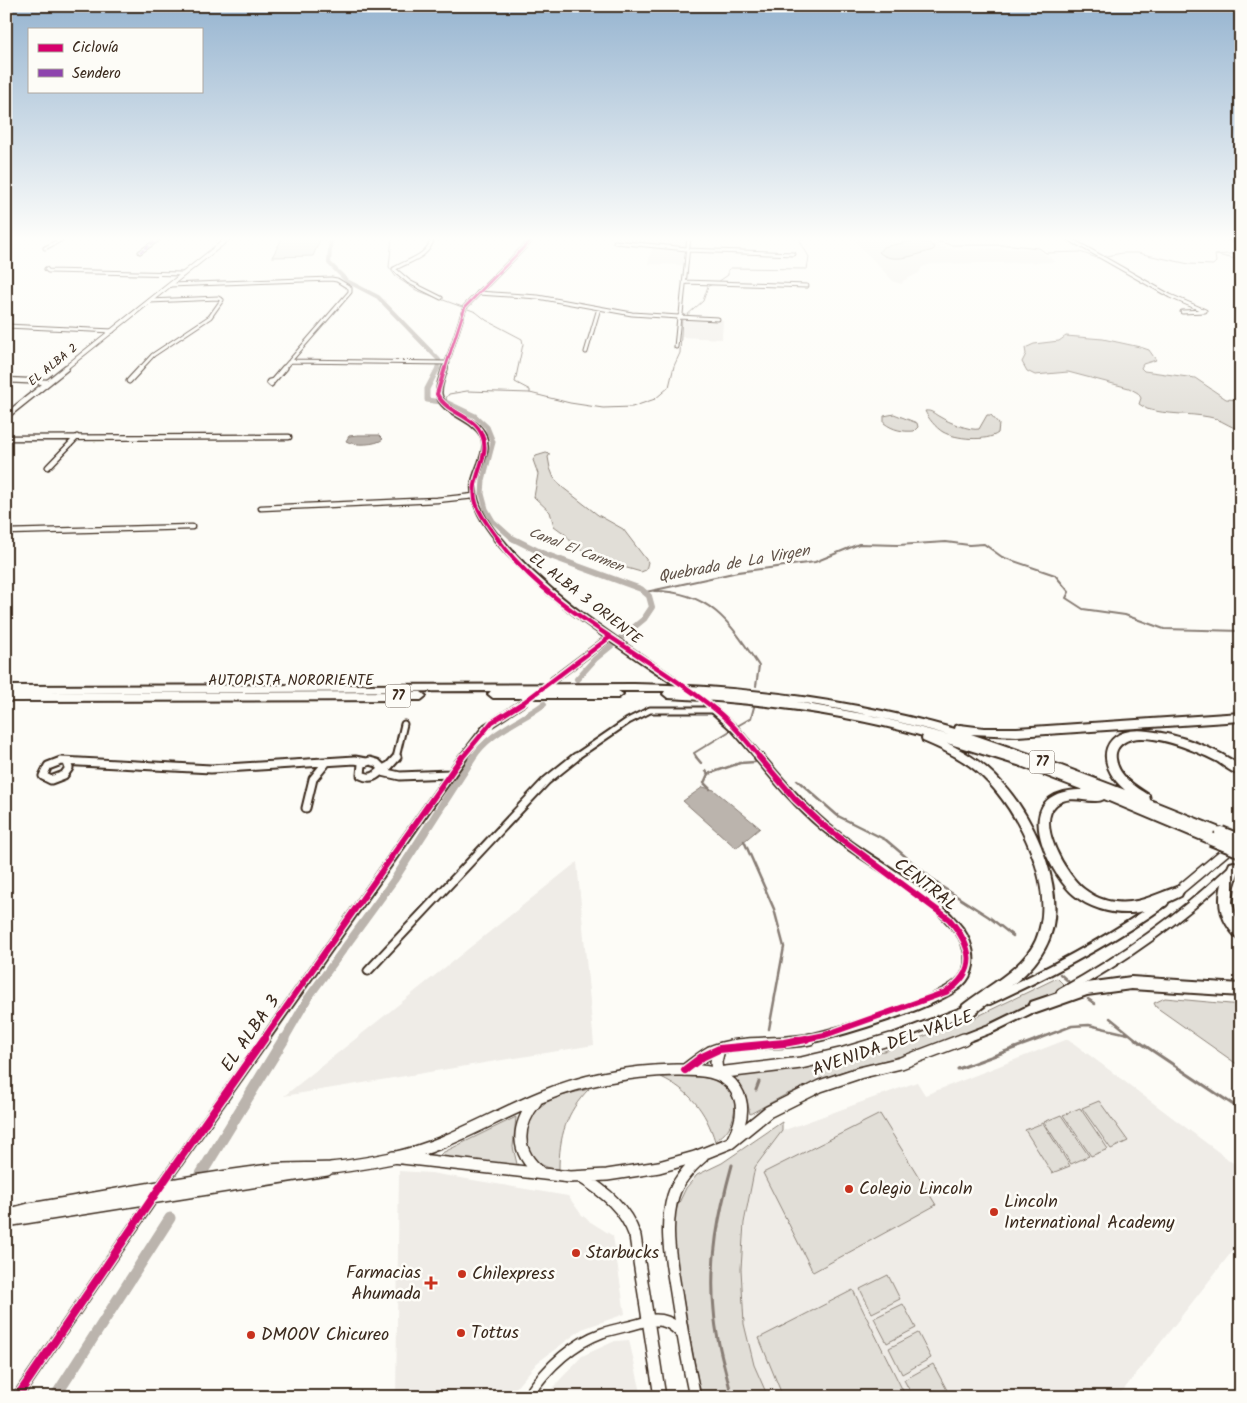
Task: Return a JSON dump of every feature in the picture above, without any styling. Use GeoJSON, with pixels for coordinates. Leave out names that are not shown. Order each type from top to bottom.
{"type":"FeatureCollection","features":[{"type":"Feature","properties":{"kind":"highway","name":"AUTOPISTA NORORIENTE"},"geometry":{"type":"LineString","coordinates":[[6,690],[687,688],[758,693],[820,702],[915,722],[975,739],[1034,759],[1167,812],[1216,836],[1241,851]]}},
{"type":"Feature","properties":{"kind":"highway","name":"AUTOPISTA NORORIENTE"},"geometry":{"type":"LineString","coordinates":[[6,697],[667,694],[775,702],[882,721],[995,753],[1133,807],[1216,836],[1241,840]]}},
{"type":"Feature","properties":{"kind":"highway"},"geometry":{"type":"LineString","coordinates":[[915,722],[974,731],[1006,733],[1241,718]]}},
{"type":"Feature","properties":{"kind":"highway"},"geometry":{"type":"LineString","coordinates":[[882,721],[949,748],[986,772],[1002,788],[1019,813],[1042,869],[1049,907],[1048,924],[1042,942],[1030,960],[1014,977],[968,1010]]}},
{"type":"Feature","properties":{"kind":"highway"},"geometry":{"type":"LineString","coordinates":[[1167,812],[1132,790],[1117,775],[1110,763],[1110,754],[1113,745],[1118,740],[1137,734],[1160,737],[1217,757],[1241,772]]}},
{"type":"Feature","properties":{"kind":"highway"},"geometry":{"type":"LineString","coordinates":[[1133,807],[1082,795],[1065,796],[1052,802],[1046,808],[1043,823],[1056,864],[1064,878],[1076,890],[1094,901],[1111,906],[1139,907],[1177,892]]}},
{"type":"Feature","properties":{"kind":"highway"},"geometry":{"type":"LineString","coordinates":[[1237,864],[1226,889],[1224,901],[1228,915],[1241,934]]}},
{"type":"Feature","properties":{"kind":"highway"},"geometry":{"type":"LineString","coordinates":[[1036,1007],[1087,989],[1131,983],[1241,990]]}},
{"type":"Feature","properties":{"kind":"main road","name":"AVENIDA DEL VALLE"},"geometry":{"type":"LineString","coordinates":[[1177,892],[1241,840]]}},
{"type":"Feature","properties":{"kind":"street","name":"EL ALBA 2"},"geometry":{"type":"LineString","coordinates":[[6,416],[148,302]]}},
{"type":"Feature","properties":{"kind":"street"},"geometry":{"type":"LineString","coordinates":[[129,381],[153,355],[210,317],[220,302]]}},
{"type":"Feature","properties":{"kind":"street"},"geometry":{"type":"LineString","coordinates":[[274,381],[341,302]]}},
{"type":"Feature","properties":{"kind":"street"},"geometry":{"type":"LineString","coordinates":[[290,362],[448,363],[465,308],[470,302]]}},
{"type":"Feature","properties":{"kind":"street"},"geometry":{"type":"LineString","coordinates":[[568,302],[637,315],[718,318]]}},
{"type":"Feature","properties":{"kind":"street"},"geometry":{"type":"LineString","coordinates":[[676,347],[682,302]]}},
{"type":"Feature","properties":{"kind":"street"},"geometry":{"type":"LineString","coordinates":[[1182,312],[1205,311],[1185,302]]}},
{"type":"Feature","properties":{"kind":"street"},"geometry":{"type":"LineString","coordinates":[[586,352],[598,308]]}},
{"type":"Feature","properties":{"kind":"street"},"geometry":{"type":"LineString","coordinates":[[6,326],[113,331]]}},
{"type":"Feature","properties":{"kind":"street","name":"EL ALBA 3 ORIENTE"},"geometry":{"type":"LineString","coordinates":[[448,363],[439,386],[437,394],[439,399],[444,405],[470,420],[479,429],[483,437],[484,453],[475,476],[474,496],[482,517],[511,555],[546,587],[612,638],[673,680]]}},
{"type":"Feature","properties":{"kind":"street"},"geometry":{"type":"LineString","coordinates":[[6,380],[48,382]]}},
{"type":"Feature","properties":{"kind":"street"},"geometry":{"type":"LineString","coordinates":[[6,438],[289,437]]}},
{"type":"Feature","properties":{"kind":"street"},"geometry":{"type":"LineString","coordinates":[[48,466],[77,438]]}},
{"type":"Feature","properties":{"kind":"street"},"geometry":{"type":"LineString","coordinates":[[261,508],[437,500],[474,496]]}},
{"type":"Feature","properties":{"kind":"street"},"geometry":{"type":"LineString","coordinates":[[6,532],[192,528]]}},
{"type":"Feature","properties":{"kind":"street"},"geometry":{"type":"LineString","coordinates":[[553,680],[612,638]]}},
{"type":"Feature","properties":{"kind":"street","name":"EL ALBA 3"},"geometry":{"type":"LineString","coordinates":[[17,1397],[448,774],[486,727],[524,702]]}},
{"type":"Feature","properties":{"kind":"street"},"geometry":{"type":"LineString","coordinates":[[368,971],[546,781],[566,764],[641,713],[657,709],[692,712],[711,707]]}},
{"type":"Feature","properties":{"kind":"street","name":"CENTRAL"},"geometry":{"type":"LineString","coordinates":[[684,1070],[702,1057],[719,1049],[796,1042],[825,1035],[864,1023],[951,990],[966,976],[970,961],[965,940],[953,923],[809,813],[734,728],[711,707]]}},
{"type":"Feature","properties":{"kind":"street"},"geometry":{"type":"LineString","coordinates":[[366,762],[360,770],[364,777],[371,778],[390,766],[398,758],[404,724]]}},
{"type":"Feature","properties":{"kind":"street"},"geometry":{"type":"LineString","coordinates":[[67,763],[211,769],[327,762],[375,762],[382,770],[400,776],[448,774]]}},
{"type":"Feature","properties":{"kind":"street"},"geometry":{"type":"LineString","coordinates":[[306,808],[313,779],[327,762]]}},
{"type":"Feature","properties":{"kind":"street","name":"AVENIDA DEL VALLE"},"geometry":{"type":"LineString","coordinates":[[393,1158],[559,1177],[581,1177],[642,1170],[706,1154],[730,1143],[768,1112],[807,1092],[845,1077],[918,1056],[992,1028],[1036,1007],[1099,972],[1159,932],[1189,909],[1237,864]]}},
{"type":"Feature","properties":{"kind":"street","name":"AVENIDA DEL VALLE"},"geometry":{"type":"LineString","coordinates":[[6,1215],[29,1209],[291,1177],[393,1158],[429,1147],[540,1097],[572,1086],[608,1077],[648,1071],[684,1070],[717,1073],[783,1066],[818,1059],[924,1027],[968,1010],[1077,956],[1126,928],[1177,892]]}},
{"type":"Feature","properties":{"kind":"street"},"geometry":{"type":"LineString","coordinates":[[719,1049],[716,1062],[717,1073],[724,1076],[734,1087],[741,1103],[740,1122],[730,1143]]}},
{"type":"Feature","properties":{"kind":"street"},"geometry":{"type":"LineString","coordinates":[[540,1097],[525,1116],[521,1136],[522,1148],[526,1158],[542,1174]]}},
{"type":"Feature","properties":{"kind":"street"},"geometry":{"type":"LineString","coordinates":[[695,1397],[669,1249],[669,1215],[673,1196],[680,1180],[691,1166],[706,1154]]}},
{"type":"Feature","properties":{"kind":"street"},"geometry":{"type":"LineString","coordinates":[[581,1177],[610,1196],[631,1224],[639,1257],[660,1397]]}},
{"type":"Feature","properties":{"kind":"street","name":"AVENIDA DEL VALLE"},"geometry":{"type":"LineString","coordinates":[[6,1221],[157,1192]]}},
{"type":"Feature","properties":{"kind":"street"},"geometry":{"type":"LineString","coordinates":[[527,1397],[549,1368],[572,1348],[596,1335],[647,1320],[666,1320],[675,1326],[683,1337]]}},
{"type":"Feature","properties":{"kind":"shaded area"},"geometry":{"type":"Polygon","coordinates":[[[683,319],[723,320],[722,339],[681,337],[683,319]]]}},
{"type":"Feature","properties":{"kind":"shaded area"},"geometry":{"type":"Polygon","coordinates":[[[1066,336],[1103,339],[1149,350],[1156,360],[1143,364],[1141,368],[1144,371],[1195,378],[1226,399],[1241,400],[1241,430],[1209,417],[1147,409],[1139,404],[1141,398],[1138,393],[1129,388],[1068,372],[1035,375],[1027,371],[1022,362],[1026,354],[1025,348],[1034,344],[1059,341],[1066,336]]]}},
{"type":"Feature","properties":{"kind":"shaded area"},"geometry":{"type":"Polygon","coordinates":[[[925,411],[970,429],[979,429],[987,415],[991,415],[999,424],[998,433],[986,438],[963,438],[948,434],[940,430],[930,420],[925,411]]]}},
{"type":"Feature","properties":{"kind":"shaded area"},"geometry":{"type":"Polygon","coordinates":[[[894,414],[917,423],[918,427],[914,431],[902,431],[884,423],[884,416],[894,414]]]}},
{"type":"Feature","properties":{"kind":"shaded area"},"geometry":{"type":"Polygon","coordinates":[[[379,435],[383,439],[376,443],[365,444],[354,444],[346,441],[349,436],[379,435]]]}},
{"type":"Feature","properties":{"kind":"shaded area"},"geometry":{"type":"Polygon","coordinates":[[[546,453],[550,454],[548,457],[554,478],[562,487],[598,515],[623,529],[648,562],[646,570],[641,572],[613,564],[575,547],[565,534],[554,526],[550,512],[534,497],[538,474],[533,460],[536,456],[546,453]]]}},
{"type":"Feature","properties":{"kind":"shaded area"},"geometry":{"type":"Polygon","coordinates":[[[703,787],[714,790],[760,828],[736,848],[683,801],[703,787]]]}},
{"type":"Feature","properties":{"kind":"shaded area"},"geometry":{"type":"Polygon","coordinates":[[[577,862],[594,1045],[284,1096],[577,862]]]}},
{"type":"Feature","properties":{"kind":"shaded area"},"geometry":{"type":"Polygon","coordinates":[[[1057,978],[1066,987],[996,1023],[931,1048],[837,1073],[785,1095],[750,1114],[746,1095],[733,1075],[771,1072],[884,1051],[976,1017],[1057,978]]]}},
{"type":"Feature","properties":{"kind":"shaded area"},"geometry":{"type":"Polygon","coordinates":[[[1165,998],[1241,1005],[1241,1067],[1156,1007],[1154,1003],[1165,998]]]}},
{"type":"Feature","properties":{"kind":"shaded area","name":"Lincoln International Academy"},"geometry":{"type":"Polygon","coordinates":[[[1068,1039],[1241,1169],[1241,1240],[1118,1397],[768,1397],[754,1365],[744,1324],[741,1269],[745,1223],[755,1167],[782,1131],[917,1082],[925,1095],[1068,1039]]]}},
{"type":"Feature","properties":{"kind":"shaded area"},"geometry":{"type":"Polygon","coordinates":[[[661,1077],[710,1079],[730,1089],[734,1099],[734,1113],[730,1126],[722,1136],[715,1141],[707,1120],[695,1103],[680,1088],[661,1077]]]}},
{"type":"Feature","properties":{"kind":"shaded area"},"geometry":{"type":"Polygon","coordinates":[[[589,1089],[569,1116],[565,1126],[560,1146],[559,1169],[547,1167],[538,1162],[528,1145],[527,1135],[533,1114],[541,1106],[552,1100],[589,1089]]]}},
{"type":"Feature","properties":{"kind":"shaded area"},"geometry":{"type":"Polygon","coordinates":[[[1099,1101],[1128,1141],[1111,1149],[1082,1108],[1099,1101]]]}},
{"type":"Feature","properties":{"kind":"shaded area"},"geometry":{"type":"Polygon","coordinates":[[[1080,1108],[1108,1149],[1091,1156],[1063,1115],[1080,1108]]]}},
{"type":"Feature","properties":{"kind":"shaded area","name":"Colegio Lincoln"},"geometry":{"type":"Polygon","coordinates":[[[880,1114],[936,1205],[813,1272],[763,1173],[880,1114]]]}},
{"type":"Feature","properties":{"kind":"shaded area"},"geometry":{"type":"Polygon","coordinates":[[[1061,1115],[1089,1156],[1071,1164],[1044,1122],[1061,1115]]]}},
{"type":"Feature","properties":{"kind":"shaded area"},"geometry":{"type":"Polygon","coordinates":[[[516,1117],[513,1147],[517,1164],[514,1166],[442,1157],[440,1155],[442,1153],[516,1117]]]}},
{"type":"Feature","properties":{"kind":"shaded area"},"geometry":{"type":"Polygon","coordinates":[[[782,1122],[782,1131],[755,1167],[744,1223],[741,1269],[744,1324],[754,1365],[768,1397],[701,1397],[674,1248],[674,1218],[677,1207],[686,1188],[697,1175],[722,1163],[782,1122]]]}},
{"type":"Feature","properties":{"kind":"shaded area"},"geometry":{"type":"Polygon","coordinates":[[[1043,1123],[1070,1166],[1052,1173],[1025,1130],[1043,1123]]]}},
{"type":"Feature","properties":{"kind":"shaded area"},"geometry":{"type":"Polygon","coordinates":[[[399,1171],[431,1173],[568,1196],[581,1214],[613,1236],[625,1314],[582,1329],[537,1363],[510,1397],[396,1397],[399,1171]]]}},
{"type":"Feature","properties":{"kind":"shaded area"},"geometry":{"type":"Polygon","coordinates":[[[888,1275],[900,1299],[872,1313],[860,1289],[888,1275]]]}},
{"type":"Feature","properties":{"kind":"shaded area"},"geometry":{"type":"Polygon","coordinates":[[[853,1290],[906,1397],[783,1397],[759,1338],[853,1290]]]}},
{"type":"Feature","properties":{"kind":"shaded area"},"geometry":{"type":"Polygon","coordinates":[[[903,1304],[916,1328],[887,1343],[874,1318],[903,1304]]]}},
{"type":"Feature","properties":{"kind":"shaded area"},"geometry":{"type":"Polygon","coordinates":[[[918,1333],[931,1358],[902,1374],[889,1348],[918,1333]]]}},
{"type":"Feature","properties":{"kind":"shaded area"},"geometry":{"type":"Polygon","coordinates":[[[629,1340],[642,1397],[544,1397],[582,1356],[615,1341],[629,1340]]]}},
{"type":"Feature","properties":{"kind":"shaded area"},"geometry":{"type":"Polygon","coordinates":[[[933,1364],[947,1390],[936,1397],[913,1397],[904,1380],[933,1364]]]}},
{"type":"Feature","properties":{"kind":"waterway","name":"Canal El Carmen"},"geometry":{"type":"LineString","coordinates":[[383,302],[439,360],[437,369]]}},
{"type":"Feature","properties":{"kind":"waterway"},"geometry":{"type":"LineString","coordinates":[[450,302],[476,312],[486,320],[522,339],[523,344],[515,382],[530,390],[530,393]]}},
{"type":"Feature","properties":{"kind":"waterway"},"geometry":{"type":"LineString","coordinates":[[686,316],[701,302]]}},
{"type":"Feature","properties":{"kind":"waterway"},"geometry":{"type":"LineString","coordinates":[[530,393],[570,403],[603,408],[632,407],[655,399],[669,387],[674,366],[680,353],[682,318]]}},
{"type":"Feature","properties":{"kind":"waterway","name":"Canal El Carmen"},"geometry":{"type":"LineString","coordinates":[[438,368],[427,389],[427,400],[448,403],[475,416],[487,427],[493,442],[483,480],[482,494],[486,509],[493,521],[513,539]]}},
{"type":"Feature","properties":{"kind":"waterway"},"geometry":{"type":"LineString","coordinates":[[448,403],[446,398],[449,394],[467,391],[530,393]]}},
{"type":"Feature","properties":{"kind":"waterway","name":"Canal El Carmen"},"geometry":{"type":"LineString","coordinates":[[512,538],[542,553],[641,589],[649,596],[652,607],[644,619],[595,659],[577,679]]}},
{"type":"Feature","properties":{"kind":"waterway","name":"Quebrada de La Virgen"},"geometry":{"type":"LineString","coordinates":[[646,592],[738,572],[815,562],[859,544],[898,545],[946,542],[969,545],[984,544],[1002,557],[1055,575],[1069,592],[1066,598],[1083,609],[1125,615],[1164,629],[1241,631]]}},
{"type":"Feature","properties":{"kind":"waterway"},"geometry":{"type":"LineString","coordinates":[[654,591],[674,592],[691,597],[705,604],[729,624],[759,666],[756,686]]}},
{"type":"Feature","properties":{"kind":"waterway","name":"Canal El Carmen"},"geometry":{"type":"LineString","coordinates":[[473,758],[487,741],[496,734],[544,704]]}},
{"type":"Feature","properties":{"kind":"waterway"},"geometry":{"type":"LineString","coordinates":[[739,725],[751,718],[754,707]]}},
{"type":"Feature","properties":{"kind":"waterway"},"geometry":{"type":"LineString","coordinates":[[697,758],[694,753],[730,731]]}},
{"type":"Feature","properties":{"kind":"waterway","name":"Canal El Carmen"},"geometry":{"type":"LineString","coordinates":[[284,1040],[308,998],[394,880],[473,757]]}},
{"type":"Feature","properties":{"kind":"waterway"},"geometry":{"type":"LineString","coordinates":[[696,757],[701,763]]}},
{"type":"Feature","properties":{"kind":"waterway"},"geometry":{"type":"LineString","coordinates":[[708,774],[740,763],[755,762]]}},
{"type":"Feature","properties":{"kind":"waterway"},"geometry":{"type":"LineString","coordinates":[[708,774],[704,783],[710,789]]}},
{"type":"Feature","properties":{"kind":"waterway"},"geometry":{"type":"LineString","coordinates":[[797,780],[838,816],[886,840],[939,885],[989,917],[1013,936]]}},
{"type":"Feature","properties":{"kind":"waterway"},"geometry":{"type":"LineString","coordinates":[[744,841],[774,909],[784,947],[769,1029]]}},
{"type":"Feature","properties":{"kind":"waterway"},"geometry":{"type":"LineString","coordinates":[[1060,974],[1068,981]]}},
{"type":"Feature","properties":{"kind":"waterway"},"geometry":{"type":"LineString","coordinates":[[1088,999],[1095,1004]]}},
{"type":"Feature","properties":{"kind":"waterway"},"geometry":{"type":"LineString","coordinates":[[1110,1018],[1137,1040]]}},
{"type":"Feature","properties":{"kind":"waterway"},"geometry":{"type":"LineString","coordinates":[[1035,1040],[1072,1026],[1089,1025],[1128,1034]]}},
{"type":"Feature","properties":{"kind":"waterway","name":"Canal El Carmen"},"geometry":{"type":"LineString","coordinates":[[201,1174],[284,1039]]}},
{"type":"Feature","properties":{"kind":"waterway"},"geometry":{"type":"LineString","coordinates":[[958,1069],[1039,1039]]}},
{"type":"Feature","properties":{"kind":"waterway"},"geometry":{"type":"LineString","coordinates":[[1135,1039],[1241,1110]]}},
{"type":"Feature","properties":{"kind":"waterway"},"geometry":{"type":"LineString","coordinates":[[756,1090],[759,1082]]}},
{"type":"Feature","properties":{"kind":"waterway"},"geometry":{"type":"LineString","coordinates":[[732,1165],[716,1237],[713,1273],[715,1321],[732,1397]]}},
{"type":"Feature","properties":{"kind":"waterway","name":"Canal El Carmen"},"geometry":{"type":"LineString","coordinates":[[55,1397],[170,1218]]}},
{"type":"Feature","properties":{"kind":"tunnel"},"geometry":{"type":"LineString","coordinates":[[673,680],[707,704]]}},
{"type":"Feature","properties":{"kind":"cycle path"},"geometry":{"type":"LineString","coordinates":[[469,302],[465,307],[437,394],[445,406],[472,423],[482,434],[485,443],[475,479],[475,502],[481,515],[503,546],[529,574],[559,599],[717,711],[741,735],[784,787],[807,811],[841,840],[949,919],[957,928],[967,948],[969,958],[964,977],[957,985],[946,992],[825,1035],[784,1043],[719,1049],[702,1057],[685,1070]]}},
{"type":"Feature","properties":{"kind":"cycle path"},"geometry":{"type":"LineString","coordinates":[[17,1397],[160,1187],[467,750],[492,722],[524,702],[610,637]]}},
{"type":"Feature","properties":{"kind":"place","name":"Colegio Lincoln"},"geometry":{"type":"Point","coordinates":[849,1189]}},
{"type":"Feature","properties":{"kind":"place","name":"Lincoln International Academy"},"geometry":{"type":"Point","coordinates":[994,1212]}},
{"type":"Feature","properties":{"kind":"place","name":"Starbucks"},"geometry":{"type":"Point","coordinates":[576,1253]}},
{"type":"Feature","properties":{"kind":"place","name":"Chilexpress"},"geometry":{"type":"Point","coordinates":[462,1274]}},
{"type":"Feature","properties":{"kind":"place","name":"Farmacias Ahumada"},"geometry":{"type":"Point","coordinates":[431,1283]}},
{"type":"Feature","properties":{"kind":"place","name":"Tottus"},"geometry":{"type":"Point","coordinates":[461,1333]}},
{"type":"Feature","properties":{"kind":"place","name":"DMOOV Chicureo"},"geometry":{"type":"Point","coordinates":[251,1335]}}]}
